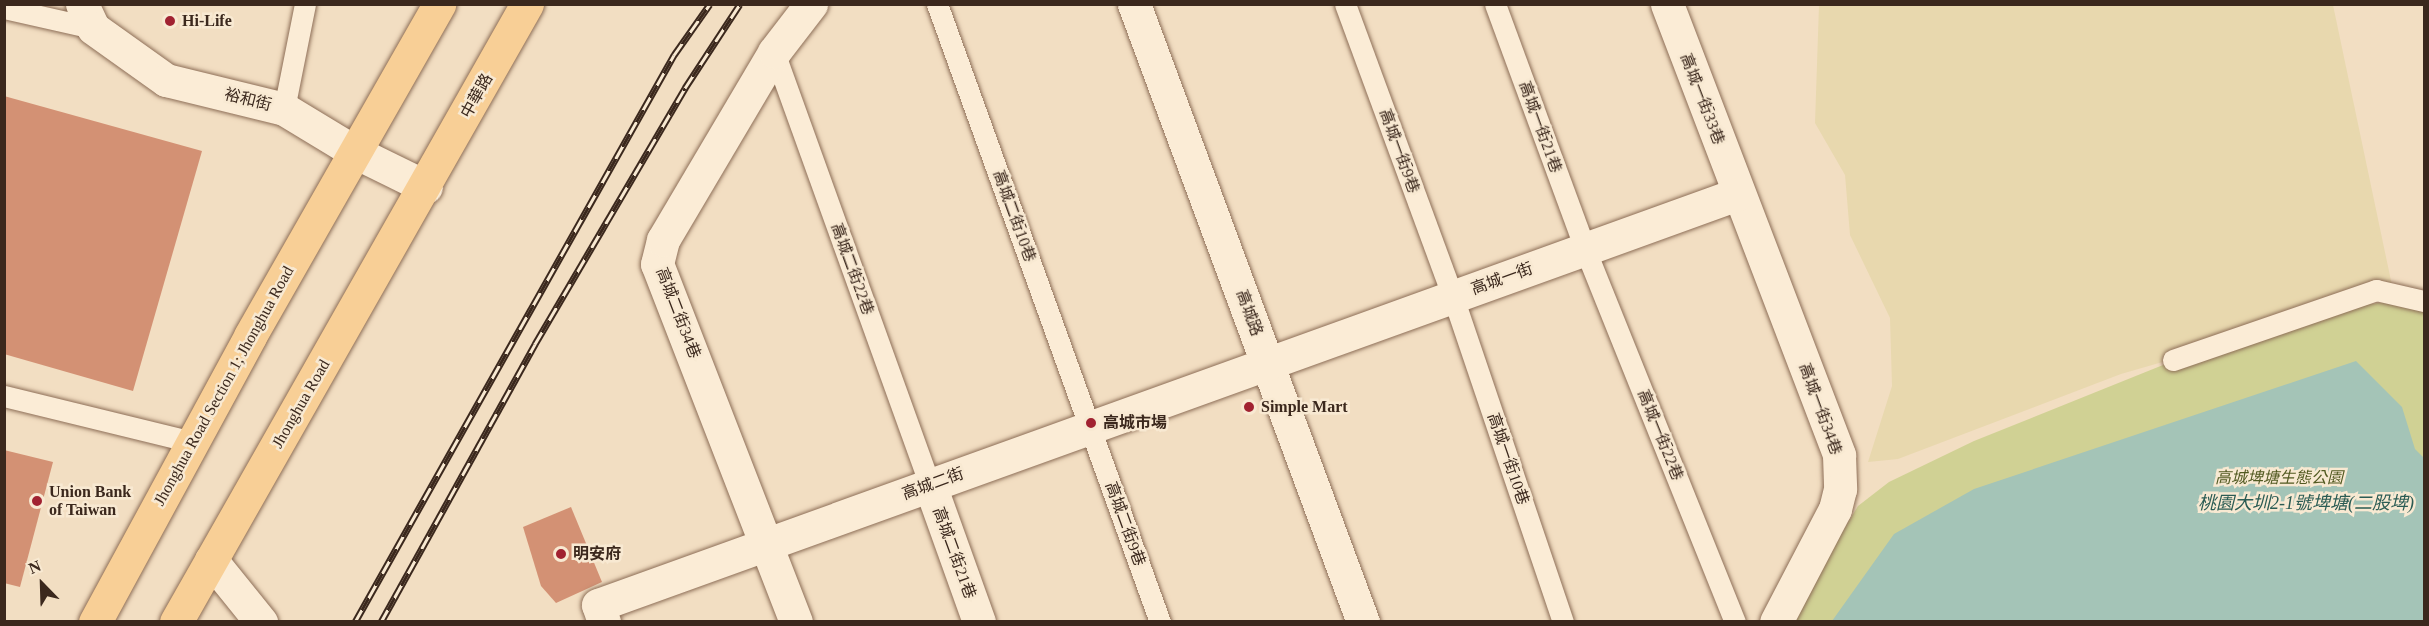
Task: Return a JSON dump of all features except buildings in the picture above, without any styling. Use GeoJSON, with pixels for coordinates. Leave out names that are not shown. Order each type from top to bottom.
{"type":"FeatureCollection","features":[{"type":"Feature","properties":{"kind":"main road"},"geometry":{"type":"LineString","coordinates":[[355,152],[439,4]]}},
{"type":"Feature","properties":{"kind":"main road","name":"中華路"},"geometry":{"type":"LineString","coordinates":[[426,188],[527,4]]}},
{"type":"Feature","properties":{"kind":"main road","name":"Jhonghua Road Section 1; Jhonghua Road"},"geometry":{"type":"LineString","coordinates":[[95,621],[192,442],[355,152]]}},
{"type":"Feature","properties":{"kind":"main road","name":"Jhonghua Road"},"geometry":{"type":"LineString","coordinates":[[176,621],[426,188]]}},
{"type":"Feature","properties":{"kind":"street","name":"高城二街34巷"},"geometry":{"type":"LineString","coordinates":[[795,621],[768,544],[657,264],[663,240],[774,52],[811,4]]}},
{"type":"Feature","properties":{"kind":"street","name":"高城路"},"geometry":{"type":"LineString","coordinates":[[1134,4],[1363,621]]}},
{"type":"Feature","properties":{"kind":"street","name":"高城一街33巷"},"geometry":{"type":"LineString","coordinates":[[1666,4],[1738,194]]}},
{"type":"Feature","properties":{"kind":"street","name":"裕和街"},"geometry":{"type":"LineString","coordinates":[[87,16],[166,80],[284,109],[355,152],[426,188]]}},
{"type":"Feature","properties":{"kind":"street","name":"高城一街"},"geometry":{"type":"LineString","coordinates":[[1267,364],[1738,194]]}},
{"type":"Feature","properties":{"kind":"street","name":"高城一街34巷"},"geometry":{"type":"LineString","coordinates":[[1738,194],[1839,455],[1839,489],[1834,509],[1776,621]]}},
{"type":"Feature","properties":{"kind":"street","name":"高城二街"},"geometry":{"type":"LineString","coordinates":[[601,613],[768,544],[1267,364]]}},
{"type":"Feature","properties":{"kind":"street","name":"高城二街21巷"},"geometry":{"type":"LineString","coordinates":[[930,485],[979,621]]}},
{"type":"Feature","properties":{"kind":"street"},"geometry":{"type":"LineString","coordinates":[[211,560],[261,621]]}},
{"type":"Feature","properties":{"kind":"lane"},"geometry":{"type":"LineString","coordinates":[[284,109],[305,4]]}},
{"type":"Feature","properties":{"kind":"lane","name":"高城二街10巷"},"geometry":{"type":"LineString","coordinates":[[938,4],[1090,427]]}},
{"type":"Feature","properties":{"kind":"lane","name":"高城一街9巷"},"geometry":{"type":"LineString","coordinates":[[1345,4],[1453,297]]}},
{"type":"Feature","properties":{"kind":"lane","name":"高城一街21巷"},"geometry":{"type":"LineString","coordinates":[[1495,4],[1585,249]]}},
{"type":"Feature","properties":{"kind":"lane"},"geometry":{"type":"LineString","coordinates":[[4,8],[87,16]]}},
{"type":"Feature","properties":{"kind":"lane","name":"高城二街22巷"},"geometry":{"type":"LineString","coordinates":[[774,52],[930,485]]}},
{"type":"Feature","properties":{"kind":"lane","name":"高城一街22巷"},"geometry":{"type":"LineString","coordinates":[[1585,249],[1735,621]]}},
{"type":"Feature","properties":{"kind":"lane"},"geometry":{"type":"LineString","coordinates":[[2173,360],[2376,290],[2424,301]]}},
{"type":"Feature","properties":{"kind":"lane","name":"高城一街10巷"},"geometry":{"type":"LineString","coordinates":[[1453,297],[1563,621]]}},
{"type":"Feature","properties":{"kind":"lane"},"geometry":{"type":"LineString","coordinates":[[4,396],[192,442]]}},
{"type":"Feature","properties":{"kind":"lane","name":"高城二街9巷"},"geometry":{"type":"LineString","coordinates":[[1090,427],[1160,621]]}},
{"type":"Feature","properties":{"kind":"shaded area"},"geometry":{"type":"Polygon","coordinates":[[[1819,5],[2333,5],[2394,295],[2121,374],[1898,459],[1868,462],[1892,386],[1890,318],[1850,235],[1845,175],[1815,123],[1819,5]]]}},
{"type":"Feature","properties":{"kind":"green space","name":"桃園大圳2-1號埤塘(二股埤)"},"geometry":{"type":"Polygon","coordinates":[[[2401,300],[2424,310],[2424,621],[1795,622],[1805,593],[1858,506],[1889,482],[1974,441],[2168,363],[2340,308],[2401,300]]]}},
{"type":"Feature","properties":{"kind":"water","name":"桃園大圳2-1號埤塘(二股埤)"},"geometry":{"type":"Polygon","coordinates":[[[2356,361],[2402,407],[2415,449],[2424,458],[2424,621],[1832,621],[1894,534],[1974,489],[2356,361]]]}},
{"type":"Feature","properties":{"kind":"railway"},"geometry":{"type":"LineString","coordinates":[[355,622],[674,55],[710,4]]}},
{"type":"Feature","properties":{"kind":"railway"},"geometry":{"type":"LineString","coordinates":[[381,622],[535,344],[685,88],[740,4]]}},
{"type":"Feature","properties":{"kind":"place","name":"Hi-Life"},"geometry":{"type":"Point","coordinates":[170,21]}},
{"type":"Feature","properties":{"kind":"place","name":"Simple Mart"},"geometry":{"type":"Point","coordinates":[1249,407]}},
{"type":"Feature","properties":{"kind":"place","name":"高城市場"},"geometry":{"type":"Point","coordinates":[1091,423]}},
{"type":"Feature","properties":{"kind":"place","name":"Union Bank of Taiwan"},"geometry":{"type":"Point","coordinates":[37,501]}},
{"type":"Feature","properties":{"kind":"place","name":"明安府"},"geometry":{"type":"Point","coordinates":[561,554]}},
{"type":"Feature","properties":{"kind":"park label","name":"高城埤塘生態公園"},"geometry":{"type":"Point","coordinates":[2279,478]}}]}
